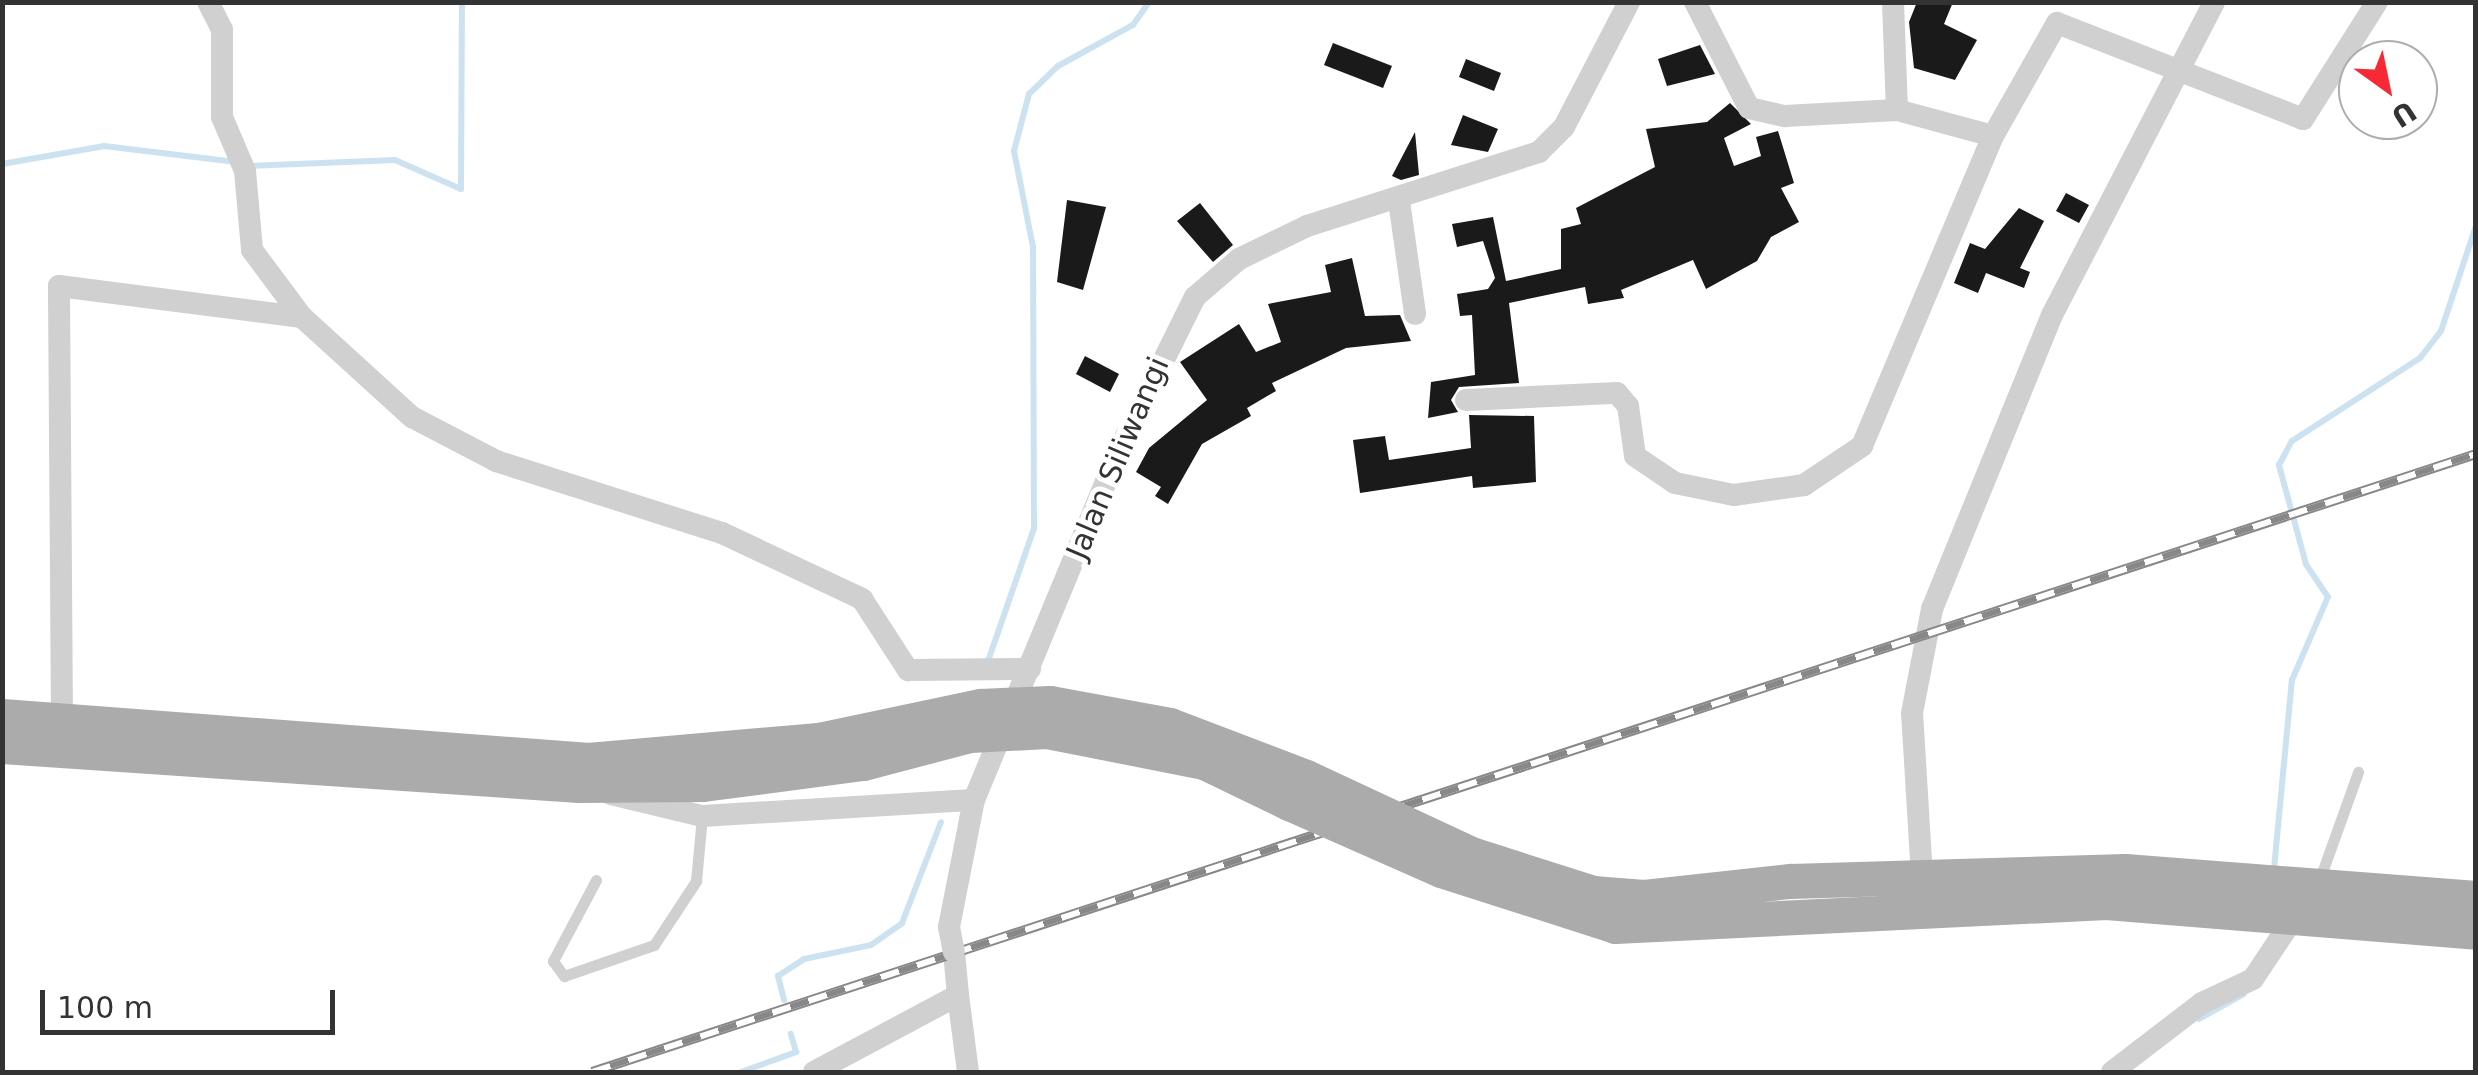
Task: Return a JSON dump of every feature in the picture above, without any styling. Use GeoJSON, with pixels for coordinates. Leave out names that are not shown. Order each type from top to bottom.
{"type":"FeatureCollection","features":[{"type":"Feature","properties":{"kind":"main road"},"geometry":{"type":"LineString","coordinates":[[2,716],[588,760],[818,740],[975,720],[1048,717],[1298,790],[1456,862],[1615,926],[2106,902],[2476,932]]}},
{"type":"Feature","properties":{"kind":"main road"},"geometry":{"type":"LineString","coordinates":[[2,746],[579,785],[806,772],[975,720]]}},
{"type":"Feature","properties":{"kind":"main road"},"geometry":{"type":"LineString","coordinates":[[1456,862],[1593,893],[1644,897],[1922,876],[2125,871],[2476,898]]}},
{"type":"Feature","properties":{"kind":"street"},"geometry":{"type":"LineString","coordinates":[[208,2],[226,54],[222,117],[243,162],[252,250],[302,317],[442,438],[722,533],[862,600],[908,670],[985,666],[1030,669]]}},
{"type":"Feature","properties":{"kind":"street","name":"Jalan Siliwangi"},"geometry":{"type":"LineString","coordinates":[[968,1072],[949,927],[974,800],[1116,454],[1194,297],[1260,246],[1523,161],[1552,141],[1629,2]]}},
{"type":"Feature","properties":{"kind":"street"},"geometry":{"type":"LineString","coordinates":[[1695,2],[1742,104],[1785,116],[1897,110],[1993,136]]}},
{"type":"Feature","properties":{"kind":"street"},"geometry":{"type":"LineString","coordinates":[[1892,2],[1897,110]]}},
{"type":"Feature","properties":{"kind":"street"},"geometry":{"type":"LineString","coordinates":[[1466,400],[1617,394],[1628,406],[1635,456],[1675,483],[1734,495],[1804,484],[1862,446],[1993,136],[2060,13],[2175,75],[2311,117],[2377,2]]}},
{"type":"Feature","properties":{"kind":"street"},"geometry":{"type":"LineString","coordinates":[[1922,876],[1912,713],[1932,609],[2052,315],[2207,5]]}},
{"type":"Feature","properties":{"kind":"street"},"geometry":{"type":"LineString","coordinates":[[1399,200],[1415,314]]}},
{"type":"Feature","properties":{"kind":"street"},"geometry":{"type":"LineString","coordinates":[[62,722],[56,291],[71,281],[302,317]]}},
{"type":"Feature","properties":{"kind":"street"},"geometry":{"type":"LineString","coordinates":[[579,785],[702,816],[974,800]]}},
{"type":"Feature","properties":{"kind":"street"},"geometry":{"type":"LineString","coordinates":[[2112,1072],[2202,1003],[2253,979],[2293,919]]}},
{"type":"Feature","properties":{"kind":"street"},"geometry":{"type":"LineString","coordinates":[[814,1072],[958,995]]}},
{"type":"Feature","properties":{"kind":"lane"},"geometry":{"type":"LineString","coordinates":[[2318,883],[2358,772]]}},
{"type":"Feature","properties":{"kind":"lane"},"geometry":{"type":"LineString","coordinates":[[596,880],[554,961],[564,976],[654,945],[696,881],[702,816]]}},
{"type":"Feature","properties":{"kind":"building"},"geometry":{"type":"Polygon","coordinates":[[[1917,2],[1953,2],[1944,24],[1977,40],[1955,80],[1914,68],[1909,22],[1917,2]]]}},
{"type":"Feature","properties":{"kind":"building"},"geometry":{"type":"Polygon","coordinates":[[[1333,43],[1392,66],[1383,88],[1324,65],[1333,43]]]}},
{"type":"Feature","properties":{"kind":"building"},"geometry":{"type":"Polygon","coordinates":[[[1700,45],[1715,74],[1667,86],[1658,59],[1700,45]]]}},
{"type":"Feature","properties":{"kind":"building"},"geometry":{"type":"Polygon","coordinates":[[[1466,59],[1501,73],[1494,91],[1459,77],[1466,59]]]}},
{"type":"Feature","properties":{"kind":"building"},"geometry":{"type":"Polygon","coordinates":[[[1730,103],[1751,124],[1724,138],[1734,166],[1761,156],[1756,137],[1778,131],[1794,183],[1781,188],[1799,222],[1771,237],[1757,261],[1706,289],[1693,260],[1621,290],[1624,298],[1588,304],[1585,287],[1509,303],[1519,383],[1459,387],[1451,400],[1458,412],[1428,418],[1431,382],[1475,375],[1472,315],[1460,316],[1457,294],[1488,289],[1495,278],[1483,241],[1457,247],[1452,224],[1493,217],[1506,281],[1561,269],[1561,229],[1581,224],[1576,208],[1655,167],[1646,129],[1707,122],[1730,103]]]}},
{"type":"Feature","properties":{"kind":"building"},"geometry":{"type":"Polygon","coordinates":[[[1463,115],[1498,129],[1488,152],[1451,145],[1463,115]]]}},
{"type":"Feature","properties":{"kind":"building"},"geometry":{"type":"Polygon","coordinates":[[[1415,132],[1419,175],[1401,180],[1392,176],[1415,132]]]}},
{"type":"Feature","properties":{"kind":"building"},"geometry":{"type":"Polygon","coordinates":[[[2066,193],[2089,205],[2079,223],[2056,211],[2066,193]]]}},
{"type":"Feature","properties":{"kind":"building"},"geometry":{"type":"Polygon","coordinates":[[[1067,200],[1106,207],[1083,290],[1057,282],[1067,200]]]}},
{"type":"Feature","properties":{"kind":"building"},"geometry":{"type":"Polygon","coordinates":[[[1200,203],[1233,245],[1213,262],[1177,221],[1200,203]]]}},
{"type":"Feature","properties":{"kind":"building"},"geometry":{"type":"Polygon","coordinates":[[[2019,208],[2044,221],[2020,268],[2030,272],[2024,288],[1986,273],[1978,293],[1954,283],[1970,243],[1985,249],[2019,208]]]}},
{"type":"Feature","properties":{"kind":"building"},"geometry":{"type":"Polygon","coordinates":[[[1352,258],[1365,316],[1400,315],[1411,341],[1346,348],[1272,383],[1276,391],[1247,408],[1251,416],[1202,444],[1168,504],[1155,496],[1161,487],[1136,472],[1149,448],[1207,400],[1180,362],[1239,324],[1256,352],[1281,342],[1268,304],[1331,292],[1325,265],[1352,258]]]}},
{"type":"Feature","properties":{"kind":"building"},"geometry":{"type":"Polygon","coordinates":[[[1085,356],[1119,374],[1110,392],[1076,374],[1085,356]]]}},
{"type":"Feature","properties":{"kind":"building"},"geometry":{"type":"Polygon","coordinates":[[[1469,415],[1534,416],[1536,482],[1473,488],[1472,476],[1360,493],[1353,440],[1385,436],[1389,460],[1471,448],[1469,415]]]}},
{"type":"Feature","properties":{"kind":"waterway"},"geometry":{"type":"LineString","coordinates":[[248,166],[395,160],[461,189],[462,2]]}},
{"type":"Feature","properties":{"kind":"waterway"},"geometry":{"type":"LineString","coordinates":[[987,664],[1034,528],[1033,247],[1014,151],[1029,94],[1058,66],[1133,25],[1149,2]]}},
{"type":"Feature","properties":{"kind":"waterway"},"geometry":{"type":"LineString","coordinates":[[2,164],[104,146],[236,162]]}},
{"type":"Feature","properties":{"kind":"waterway"},"geometry":{"type":"LineString","coordinates":[[2274,869],[2292,680],[2328,597],[2306,564],[2279,465],[2292,441],[2420,358],[2441,331],[2476,226]]}},
{"type":"Feature","properties":{"kind":"waterway"},"geometry":{"type":"LineString","coordinates":[[784,1000],[778,976],[804,959],[871,945],[902,923],[941,822]]}},
{"type":"Feature","properties":{"kind":"waterway"},"geometry":{"type":"LineString","coordinates":[[2199,1019],[2244,994]]}},
{"type":"Feature","properties":{"kind":"waterway"},"geometry":{"type":"LineString","coordinates":[[741,1072],[796,1052],[791,1034]]}},
{"type":"Feature","properties":{"kind":"railway"},"geometry":{"type":"LineString","coordinates":[[592,1072],[2476,454]]}}]}
